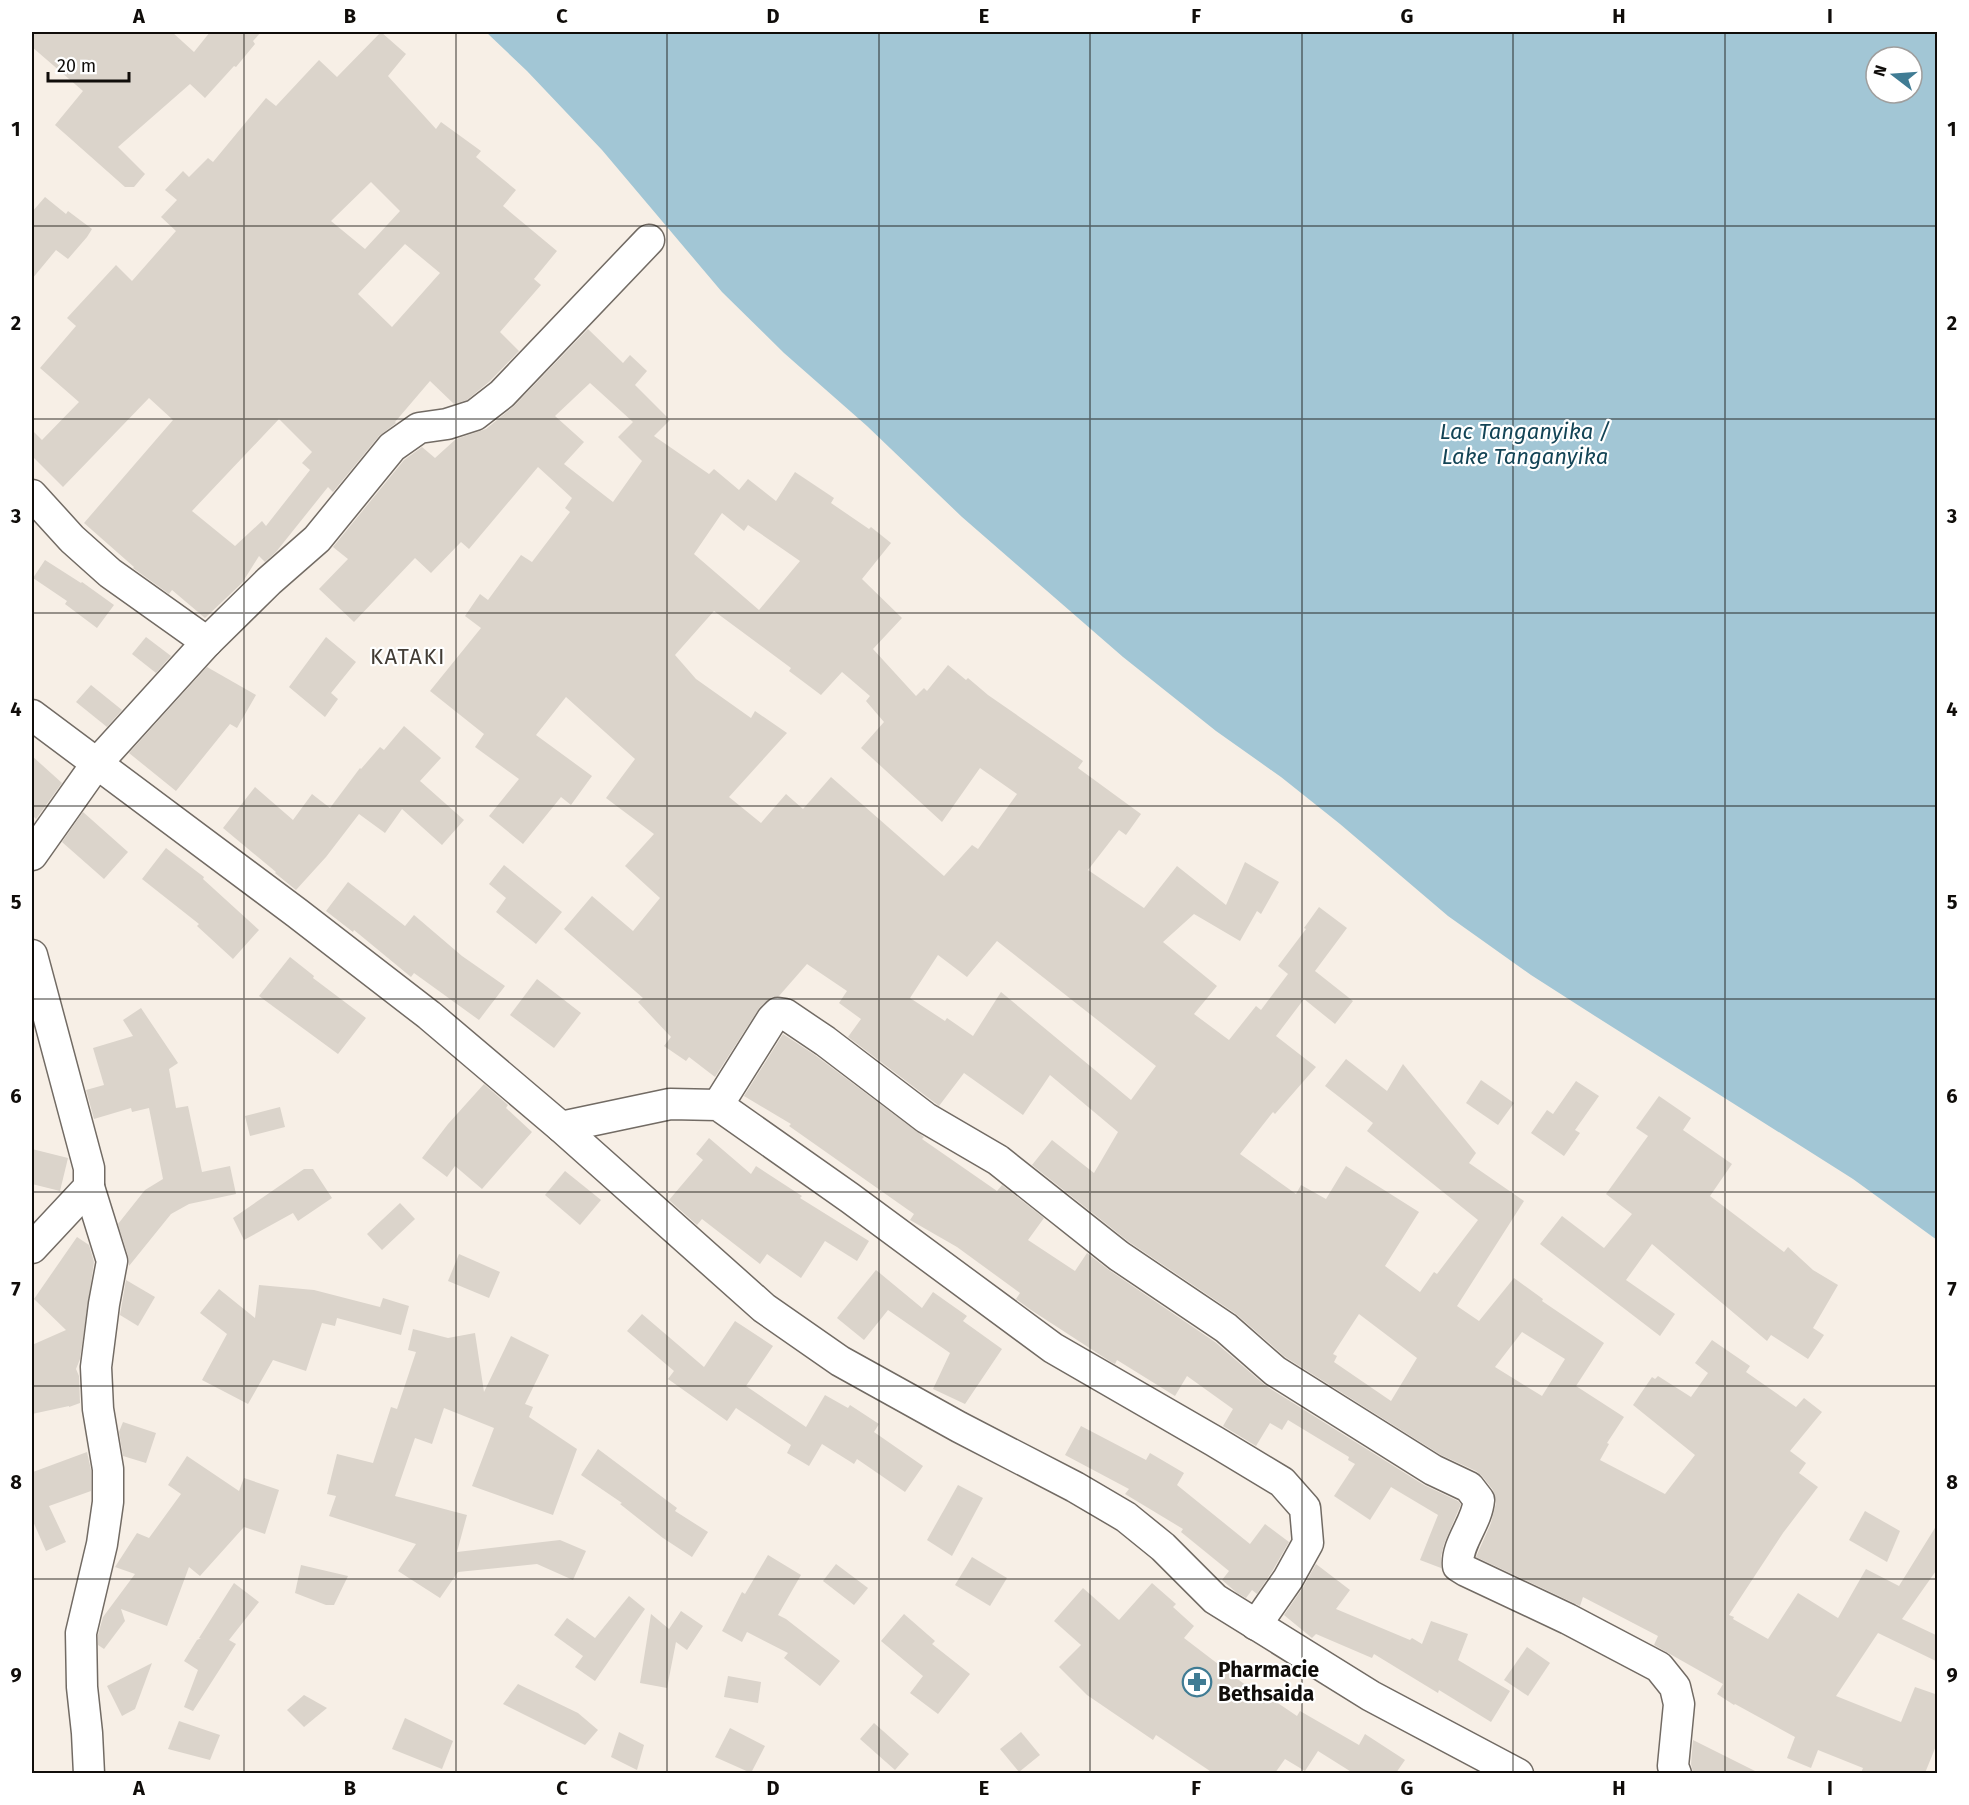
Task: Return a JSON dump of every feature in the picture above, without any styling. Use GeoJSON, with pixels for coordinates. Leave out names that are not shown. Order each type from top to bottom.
{"type":"FeatureCollection","features":[{"type":"Feature","properties":{"kind":"street"},"geometry":{"type":"LineString","coordinates":[[32,855],[97,764],[207,642],[269,581],[317,539],[392,447],[418,428],[447,424],[475,416],[502,394],[649,240]]}},
{"type":"Feature","properties":{"kind":"street"},"geometry":{"type":"LineString","coordinates":[[32,495],[72,539],[110,573],[207,642]]}},
{"type":"Feature","properties":{"kind":"street"},"geometry":{"type":"LineString","coordinates":[[32,715],[429,1015],[561,1127],[764,1308],[840,1361],[959,1427],[1075,1487],[1126,1517],[1162,1547],[1215,1599],[1371,1696],[1518,1773]]}},
{"type":"Feature","properties":{"kind":"street"},"geometry":{"type":"LineString","coordinates":[[32,955],[89,1168],[89,1187],[112,1261],[96,1367],[98,1409],[108,1469],[108,1502],[102,1544],[81,1634],[82,1688],[89,1773]]}},
{"type":"Feature","properties":{"kind":"street"},"geometry":{"type":"LineString","coordinates":[[718,1105],[772,1019],[778,1013],[785,1014],[825,1041],[927,1118],[998,1160],[1119,1256],[1226,1328],[1275,1371],[1433,1470],[1469,1487],[1479,1500],[1479,1506],[1478,1513],[1457,1556],[1458,1566],[1568,1619],[1659,1667],[1675,1687],[1679,1704],[1673,1766],[1676,1773]]}},
{"type":"Feature","properties":{"kind":"street"},"geometry":{"type":"LineString","coordinates":[[561,1127],[670,1104],[718,1105],[850,1198],[1053,1348],[1282,1482],[1305,1508],[1308,1543],[1288,1579],[1256,1625]]}},
{"type":"Feature","properties":{"kind":"street"},"geometry":{"type":"LineString","coordinates":[[32,1248],[89,1187]]}},
{"type":"Feature","properties":{"kind":"water","name":"Lac Tanganyika / Lake Tanganyika"},"geometry":{"type":"Polygon","coordinates":[[[486,32],[1937,32],[1937,1240],[1853,1179],[1531,975],[1448,916],[1340,824],[1281,777],[1216,731],[1123,657],[962,517],[867,426],[784,353],[722,292],[602,150],[527,71],[486,32]]]}},
{"type":"Feature","properties":{"kind":"building"},"geometry":{"type":"Polygon","coordinates":[[[32,32],[172,32],[194,52],[210,32],[261,32],[253,41],[255,44],[236,67],[234,66],[205,98],[190,84],[118,147],[145,174],[134,187],[125,187],[55,125],[83,91],[32,47],[32,32]]]}},
{"type":"Feature","properties":{"kind":"building"},"geometry":{"type":"Polygon","coordinates":[[[381,32],[406,54],[388,76],[436,129],[441,122],[481,151],[476,157],[516,190],[503,206],[557,251],[534,279],[541,285],[500,332],[519,351],[490,381],[467,400],[454,404],[430,381],[396,423],[379,436],[333,492],[328,487],[276,552],[265,562],[259,556],[242,583],[205,618],[172,590],[169,594],[133,568],[84,523],[173,420],[149,398],[63,487],[32,456],[32,430],[42,440],[79,402],[40,368],[76,326],[67,318],[116,265],[132,281],[176,231],[161,217],[177,200],[165,190],[183,171],[189,177],[208,158],[213,162],[266,98],[276,106],[319,60],[337,77],[381,32]],[[371,182],[331,221],[365,249],[400,211],[371,182]],[[405,244],[358,294],[392,327],[440,273],[405,244]],[[279,419],[192,511],[235,546],[262,521],[266,526],[310,470],[302,463],[312,452],[279,419]]]}},
{"type":"Feature","properties":{"kind":"building"},"geometry":{"type":"Polygon","coordinates":[[[45,197],[66,214],[68,211],[92,229],[68,259],[56,250],[32,279],[32,212],[45,197]]]}},
{"type":"Feature","properties":{"kind":"building"},"geometry":{"type":"Polygon","coordinates":[[[588,329],[623,363],[630,355],[647,371],[635,385],[670,420],[654,436],[709,474],[714,469],[739,490],[748,479],[776,501],[795,472],[834,498],[831,503],[869,529],[871,527],[891,543],[862,579],[902,618],[873,649],[916,696],[924,688],[927,691],[948,665],[1083,761],[1078,768],[1141,814],[1126,835],[1119,830],[1088,870],[1144,908],[1177,866],[1226,905],[1245,862],[1279,882],[1261,914],[1257,911],[1240,941],[1194,914],[1163,942],[1217,986],[1194,1014],[1229,1040],[1256,1006],[1261,1010],[1288,974],[1278,966],[1306,929],[1304,928],[1319,907],[1347,928],[1315,971],[1353,1001],[1335,1024],[1304,999],[1276,1036],[1316,1067],[1275,1114],[1273,1112],[1240,1154],[1296,1194],[1301,1185],[1326,1199],[1346,1166],[1419,1212],[1385,1266],[1420,1292],[1434,1272],[1437,1274],[1478,1220],[1367,1131],[1373,1123],[1325,1086],[1346,1059],[1387,1091],[1403,1064],[1476,1153],[1469,1163],[1524,1201],[1457,1306],[1479,1321],[1514,1278],[1543,1299],[1542,1301],[1604,1343],[1576,1386],[1624,1417],[1607,1443],[1609,1444],[1600,1460],[1665,1494],[1695,1455],[1633,1405],[1652,1377],[1655,1379],[1658,1376],[1691,1397],[1708,1373],[1695,1363],[1712,1340],[1750,1366],[1746,1372],[1796,1407],[1804,1398],[1822,1412],[1790,1451],[1806,1463],[1799,1473],[1818,1487],[1783,1533],[1729,1615],[1768,1639],[1798,1593],[1838,1618],[1866,1569],[1899,1586],[1938,1523],[1938,1568],[1902,1619],[1938,1636],[1938,1662],[1878,1633],[1836,1696],[1901,1722],[1915,1687],[1938,1695],[1938,1741],[1925,1773],[1861,1773],[1863,1768],[1818,1750],[1811,1768],[1787,1758],[1795,1737],[1717,1694],[1723,1684],[1654,1645],[1658,1636],[1583,1597],[1580,1606],[1476,1557],[1491,1523],[1496,1503],[1493,1490],[1482,1476],[1441,1455],[1285,1357],[1236,1314],[1129,1242],[1032,1165],[1052,1140],[1094,1173],[1118,1132],[1050,1075],[1023,1115],[964,1073],[939,1106],[848,1037],[861,1019],[839,1003],[847,991],[807,964],[779,996],[772,997],[760,1007],[715,1077],[689,1057],[686,1061],[664,1046],[671,1037],[638,1002],[643,998],[564,929],[592,896],[633,931],[660,898],[625,866],[654,834],[606,798],[635,759],[566,697],[536,735],[592,776],[571,805],[561,797],[523,844],[489,816],[519,779],[475,747],[484,734],[430,691],[481,628],[465,616],[480,594],[488,600],[521,555],[532,562],[570,512],[565,508],[572,498],[538,467],[469,549],[461,542],[431,573],[415,558],[354,622],[319,589],[348,559],[333,547],[404,460],[422,447],[435,458],[456,439],[486,429],[514,406],[588,329]],[[590,383],[555,416],[584,442],[564,464],[613,502],[642,461],[618,437],[633,422],[590,383]],[[722,513],[694,554],[759,610],[800,561],[748,525],[744,531],[722,513]],[[714,611],[675,655],[696,679],[751,718],[755,711],[787,733],[729,797],[761,823],[786,794],[803,809],[831,777],[944,876],[972,845],[978,849],[1017,794],[980,768],[942,822],[861,748],[884,722],[866,701],[870,696],[842,672],[821,695],[789,671],[791,668],[714,611]],[[997,941],[967,977],[938,955],[910,998],[945,1021],[947,1018],[973,1036],[1001,992],[1131,1100],[1156,1066],[997,941]],[[1359,1314],[1333,1354],[1337,1356],[1334,1362],[1391,1401],[1417,1358],[1359,1314]],[[1522,1332],[1495,1367],[1542,1396],[1565,1359],[1522,1332]]]}},
{"type":"Feature","properties":{"kind":"building"},"geometry":{"type":"Polygon","coordinates":[[[45,560],[114,605],[97,628],[65,604],[67,601],[33,578],[45,560]]]}},
{"type":"Feature","properties":{"kind":"building"},"geometry":{"type":"Polygon","coordinates":[[[146,637],[171,656],[156,673],[132,654],[146,637]]]}},
{"type":"Feature","properties":{"kind":"building"},"geometry":{"type":"Polygon","coordinates":[[[326,637],[356,662],[331,693],[338,699],[325,717],[289,687],[326,637]]]}},
{"type":"Feature","properties":{"kind":"building"},"geometry":{"type":"Polygon","coordinates":[[[207,667],[256,695],[237,728],[230,724],[176,791],[129,753],[207,667]]]}},
{"type":"Feature","properties":{"kind":"building"},"geometry":{"type":"Polygon","coordinates":[[[91,685],[122,710],[107,727],[76,702],[91,685]]]}},
{"type":"Feature","properties":{"kind":"building"},"geometry":{"type":"Polygon","coordinates":[[[404,726],[441,758],[420,781],[464,820],[442,845],[402,809],[385,833],[359,814],[326,857],[296,890],[223,828],[255,787],[293,820],[312,794],[330,808],[360,768],[380,747],[384,750],[404,726]]]}},
{"type":"Feature","properties":{"kind":"building"},"geometry":{"type":"Polygon","coordinates":[[[32,756],[62,783],[36,819],[32,815],[32,756]]]}},
{"type":"Feature","properties":{"kind":"building"},"geometry":{"type":"Polygon","coordinates":[[[83,812],[128,852],[104,879],[62,842],[83,812]]]}},
{"type":"Feature","properties":{"kind":"building"},"geometry":{"type":"Polygon","coordinates":[[[166,848],[204,877],[203,879],[259,930],[233,959],[197,926],[199,924],[142,879],[166,848]]]}},
{"type":"Feature","properties":{"kind":"building"},"geometry":{"type":"Polygon","coordinates":[[[504,865],[562,912],[536,944],[496,912],[506,898],[489,884],[504,865]]]}},
{"type":"Feature","properties":{"kind":"building"},"geometry":{"type":"Polygon","coordinates":[[[348,882],[405,926],[414,915],[462,956],[505,986],[479,1020],[414,973],[411,977],[354,930],[353,932],[326,911],[348,882]]]}},
{"type":"Feature","properties":{"kind":"building"},"geometry":{"type":"Polygon","coordinates":[[[290,957],[314,976],[313,978],[366,1018],[338,1054],[259,996],[290,957]]]}},
{"type":"Feature","properties":{"kind":"building"},"geometry":{"type":"Polygon","coordinates":[[[537,979],[581,1013],[554,1048],[510,1015],[537,979]]]}},
{"type":"Feature","properties":{"kind":"building"},"geometry":{"type":"Polygon","coordinates":[[[141,1008],[178,1063],[169,1069],[176,1108],[188,1106],[202,1172],[230,1166],[236,1194],[189,1204],[171,1214],[129,1266],[118,1224],[145,1190],[163,1179],[149,1108],[132,1112],[131,1108],[94,1119],[86,1090],[104,1085],[93,1048],[133,1036],[123,1020],[141,1008]]]}},
{"type":"Feature","properties":{"kind":"building"},"geometry":{"type":"Polygon","coordinates":[[[783,1034],[815,1055],[924,1137],[922,1139],[997,1191],[1002,1185],[1044,1218],[1028,1240],[1075,1271],[1087,1253],[1215,1342],[1266,1386],[1424,1485],[1458,1501],[1461,1504],[1444,1544],[1441,1568],[1420,1560],[1438,1515],[1391,1487],[1370,1520],[1334,1496],[1355,1464],[1348,1460],[1349,1457],[1288,1420],[1282,1430],[1270,1423],[1256,1446],[1223,1426],[1233,1409],[1187,1376],[1175,1396],[1117,1360],[1115,1364],[1111,1362],[1016,1299],[1020,1293],[957,1247],[910,1220],[914,1214],[789,1126],[791,1124],[744,1096],[783,1034]]]}},
{"type":"Feature","properties":{"kind":"building"},"geometry":{"type":"Polygon","coordinates":[[[1481,1080],[1514,1103],[1498,1125],[1466,1103],[1481,1080]]]}},
{"type":"Feature","properties":{"kind":"building"},"geometry":{"type":"Polygon","coordinates":[[[1576,1081],[1599,1096],[1575,1130],[1580,1133],[1564,1156],[1531,1133],[1547,1110],[1553,1114],[1576,1081]]]}},
{"type":"Feature","properties":{"kind":"building"},"geometry":{"type":"Polygon","coordinates":[[[484,1084],[508,1105],[506,1108],[532,1132],[482,1189],[455,1166],[447,1177],[422,1158],[448,1124],[484,1084]]]}},
{"type":"Feature","properties":{"kind":"building"},"geometry":{"type":"Polygon","coordinates":[[[1659,1096],[1691,1118],[1683,1130],[1732,1164],[1710,1196],[1784,1252],[1788,1247],[1813,1270],[1838,1285],[1813,1328],[1824,1335],[1808,1359],[1771,1335],[1767,1341],[1652,1244],[1626,1280],[1675,1314],[1660,1336],[1540,1244],[1562,1216],[1604,1248],[1632,1214],[1606,1194],[1648,1136],[1636,1128],[1659,1096]]]}},
{"type":"Feature","properties":{"kind":"building"},"geometry":{"type":"Polygon","coordinates":[[[280,1107],[285,1127],[250,1136],[245,1116],[280,1107]]]}},
{"type":"Feature","properties":{"kind":"building"},"geometry":{"type":"Polygon","coordinates":[[[709,1138],[751,1174],[756,1166],[802,1196],[800,1198],[869,1241],[857,1261],[825,1241],[801,1278],[767,1254],[760,1264],[702,1219],[697,1225],[669,1200],[703,1160],[696,1154],[709,1138]]]}},
{"type":"Feature","properties":{"kind":"building"},"geometry":{"type":"Polygon","coordinates":[[[32,1149],[68,1158],[60,1191],[32,1184],[32,1149]]]}},
{"type":"Feature","properties":{"kind":"building"},"geometry":{"type":"Polygon","coordinates":[[[304,1169],[313,1169],[332,1198],[298,1221],[293,1213],[244,1240],[233,1218],[304,1169]]]}},
{"type":"Feature","properties":{"kind":"building"},"geometry":{"type":"Polygon","coordinates":[[[565,1171],[601,1200],[580,1225],[545,1195],[565,1171]]]}},
{"type":"Feature","properties":{"kind":"building"},"geometry":{"type":"Polygon","coordinates":[[[400,1203],[415,1219],[382,1250],[367,1234],[400,1203]]]}},
{"type":"Feature","properties":{"kind":"building"},"geometry":{"type":"Polygon","coordinates":[[[77,1237],[89,1245],[94,1262],[80,1359],[76,1369],[79,1376],[80,1403],[32,1414],[32,1345],[66,1330],[34,1299],[77,1237]]]}},
{"type":"Feature","properties":{"kind":"building"},"geometry":{"type":"Polygon","coordinates":[[[459,1254],[500,1272],[489,1298],[448,1281],[459,1254]]]}},
{"type":"Feature","properties":{"kind":"building"},"geometry":{"type":"Polygon","coordinates":[[[876,1270],[922,1308],[933,1292],[967,1316],[963,1321],[1002,1349],[965,1404],[933,1389],[950,1353],[888,1310],[864,1340],[837,1318],[876,1270]]]}},
{"type":"Feature","properties":{"kind":"building"},"geometry":{"type":"Polygon","coordinates":[[[126,1280],[155,1297],[138,1326],[120,1315],[126,1280]]]}},
{"type":"Feature","properties":{"kind":"building"},"geometry":{"type":"Polygon","coordinates":[[[259,1285],[314,1290],[380,1307],[383,1298],[409,1306],[401,1335],[337,1318],[335,1326],[322,1323],[306,1371],[273,1360],[248,1404],[202,1380],[227,1334],[200,1313],[219,1289],[255,1318],[259,1285]]]}},
{"type":"Feature","properties":{"kind":"building"},"geometry":{"type":"Polygon","coordinates":[[[642,1314],[704,1367],[735,1321],[773,1346],[746,1386],[806,1427],[825,1395],[848,1408],[850,1405],[879,1424],[874,1432],[923,1466],[905,1492],[857,1459],[854,1464],[822,1444],[809,1466],[787,1453],[791,1445],[736,1408],[727,1421],[668,1379],[674,1371],[627,1331],[642,1314]]]}},
{"type":"Feature","properties":{"kind":"building"},"geometry":{"type":"Polygon","coordinates":[[[413,1329],[448,1338],[475,1333],[484,1392],[511,1336],[549,1355],[525,1404],[533,1407],[529,1417],[577,1449],[553,1515],[472,1486],[494,1428],[444,1408],[432,1444],[415,1438],[395,1496],[467,1515],[457,1552],[560,1540],[586,1551],[573,1580],[537,1564],[458,1572],[440,1598],[398,1571],[416,1544],[329,1516],[336,1496],[327,1494],[337,1454],[373,1463],[391,1407],[397,1409],[416,1352],[408,1350],[413,1329]]]}},
{"type":"Feature","properties":{"kind":"building"},"geometry":{"type":"Polygon","coordinates":[[[123,1422],[156,1433],[146,1463],[123,1456],[119,1432],[123,1422]]]}},
{"type":"Feature","properties":{"kind":"building"},"geometry":{"type":"Polygon","coordinates":[[[1081,1426],[1146,1460],[1150,1453],[1184,1473],[1177,1485],[1250,1544],[1265,1524],[1289,1542],[1257,1594],[1252,1590],[1246,1598],[1237,1593],[1222,1580],[1229,1571],[1181,1532],[1183,1529],[1125,1494],[1129,1489],[1065,1455],[1081,1426]]]}},
{"type":"Feature","properties":{"kind":"building"},"geometry":{"type":"Polygon","coordinates":[[[598,1449],[677,1508],[675,1511],[708,1532],[692,1557],[663,1538],[620,1504],[622,1503],[581,1475],[598,1449]]]}},
{"type":"Feature","properties":{"kind":"building"},"geometry":{"type":"Polygon","coordinates":[[[87,1452],[91,1470],[91,1491],[49,1506],[66,1542],[46,1551],[32,1519],[32,1468],[33,1472],[87,1452]]]}},
{"type":"Feature","properties":{"kind":"building"},"geometry":{"type":"Polygon","coordinates":[[[187,1456],[239,1491],[244,1478],[279,1490],[265,1534],[244,1527],[200,1576],[189,1567],[167,1626],[121,1609],[125,1621],[104,1649],[98,1645],[103,1617],[135,1574],[115,1567],[137,1533],[149,1538],[181,1494],[168,1485],[187,1456]]]}},
{"type":"Feature","properties":{"kind":"building"},"geometry":{"type":"Polygon","coordinates":[[[958,1485],[983,1498],[952,1556],[927,1540],[958,1485]]]}},
{"type":"Feature","properties":{"kind":"building"},"geometry":{"type":"Polygon","coordinates":[[[1865,1511],[1900,1531],[1887,1562],[1849,1540],[1865,1511]]]}},
{"type":"Feature","properties":{"kind":"building"},"geometry":{"type":"Polygon","coordinates":[[[768,1555],[801,1575],[778,1615],[840,1661],[820,1686],[784,1658],[788,1653],[747,1632],[742,1642],[722,1631],[742,1592],[745,1594],[768,1555]]]}},
{"type":"Feature","properties":{"kind":"building"},"geometry":{"type":"Polygon","coordinates":[[[972,1557],[1007,1578],[990,1606],[955,1585],[972,1557]]]}},
{"type":"Feature","properties":{"kind":"building"},"geometry":{"type":"Polygon","coordinates":[[[836,1564],[868,1588],[854,1605],[823,1581],[836,1564]]]}},
{"type":"Feature","properties":{"kind":"building"},"geometry":{"type":"Polygon","coordinates":[[[1316,1564],[1350,1590],[1336,1609],[1422,1644],[1431,1621],[1468,1634],[1458,1660],[1510,1691],[1491,1722],[1374,1654],[1372,1658],[1316,1634],[1312,1638],[1284,1615],[1316,1564]]]}},
{"type":"Feature","properties":{"kind":"building"},"geometry":{"type":"Polygon","coordinates":[[[301,1565],[348,1576],[334,1605],[326,1605],[295,1593],[301,1565]]]}},
{"type":"Feature","properties":{"kind":"building"},"geometry":{"type":"Polygon","coordinates":[[[234,1583],[259,1602],[229,1640],[236,1644],[193,1711],[184,1707],[198,1670],[184,1661],[197,1640],[201,1638],[199,1638],[234,1583]]]}},
{"type":"Feature","properties":{"kind":"building"},"geometry":{"type":"Polygon","coordinates":[[[1152,1583],[1176,1604],[1173,1607],[1194,1626],[1184,1638],[1252,1690],[1254,1687],[1297,1716],[1300,1711],[1359,1745],[1365,1734],[1405,1760],[1396,1773],[1353,1773],[1318,1751],[1305,1771],[1285,1759],[1275,1773],[1213,1773],[1156,1735],[1153,1740],[1087,1695],[1059,1667],[1081,1645],[1054,1621],[1083,1588],[1119,1620],[1152,1583]]]}},
{"type":"Feature","properties":{"kind":"building"},"geometry":{"type":"Polygon","coordinates":[[[629,1596],[645,1609],[595,1681],[575,1667],[583,1656],[554,1635],[567,1618],[595,1638],[629,1596]]]}},
{"type":"Feature","properties":{"kind":"building"},"geometry":{"type":"Polygon","coordinates":[[[681,1611],[703,1626],[687,1650],[676,1642],[667,1688],[640,1683],[651,1614],[669,1629],[681,1611]]]}},
{"type":"Feature","properties":{"kind":"building"},"geometry":{"type":"Polygon","coordinates":[[[904,1614],[935,1641],[932,1644],[970,1674],[938,1714],[910,1693],[923,1676],[881,1641],[904,1614]]]}},
{"type":"Feature","properties":{"kind":"building"},"geometry":{"type":"Polygon","coordinates":[[[1527,1647],[1550,1663],[1528,1696],[1504,1680],[1527,1647]]]}},
{"type":"Feature","properties":{"kind":"building"},"geometry":{"type":"Polygon","coordinates":[[[152,1663],[135,1709],[122,1716],[107,1686],[152,1663]]]}},
{"type":"Feature","properties":{"kind":"building"},"geometry":{"type":"Polygon","coordinates":[[[728,1676],[761,1682],[758,1703],[724,1697],[728,1676]]]}},
{"type":"Feature","properties":{"kind":"building"},"geometry":{"type":"Polygon","coordinates":[[[518,1684],[578,1713],[598,1730],[585,1745],[503,1704],[518,1684]]]}},
{"type":"Feature","properties":{"kind":"building"},"geometry":{"type":"Polygon","coordinates":[[[304,1695],[327,1708],[304,1727],[287,1710],[304,1695]]]}},
{"type":"Feature","properties":{"kind":"building"},"geometry":{"type":"Polygon","coordinates":[[[405,1718],[453,1741],[442,1769],[392,1749],[405,1718]]]}},
{"type":"Feature","properties":{"kind":"building"},"geometry":{"type":"Polygon","coordinates":[[[179,1721],[220,1735],[210,1760],[168,1749],[179,1721]]]}},
{"type":"Feature","properties":{"kind":"building"},"geometry":{"type":"Polygon","coordinates":[[[874,1723],[909,1754],[895,1770],[860,1739],[874,1723]]]}},
{"type":"Feature","properties":{"kind":"building"},"geometry":{"type":"Polygon","coordinates":[[[730,1728],[765,1746],[751,1773],[715,1757],[730,1728]]]}},
{"type":"Feature","properties":{"kind":"building"},"geometry":{"type":"Polygon","coordinates":[[[619,1732],[644,1745],[637,1770],[611,1757],[619,1732]]]}},
{"type":"Feature","properties":{"kind":"building"},"geometry":{"type":"Polygon","coordinates":[[[1021,1732],[1040,1755],[1019,1772],[1000,1749],[1021,1732]]]}},
{"type":"Feature","properties":{"kind":"building"},"geometry":{"type":"Polygon","coordinates":[[[1693,1740],[1759,1773],[1693,1772],[1691,1764],[1693,1740]]]}},
{"type":"Feature","properties":{"kind":"place","name":"Pharmacie Bethsaida"},"geometry":{"type":"Point","coordinates":[1197,1682]}},
{"type":"Feature","properties":{"kind":"district","name":"KATAKI"},"geometry":{"type":"Point","coordinates":[408,656]}}]}
